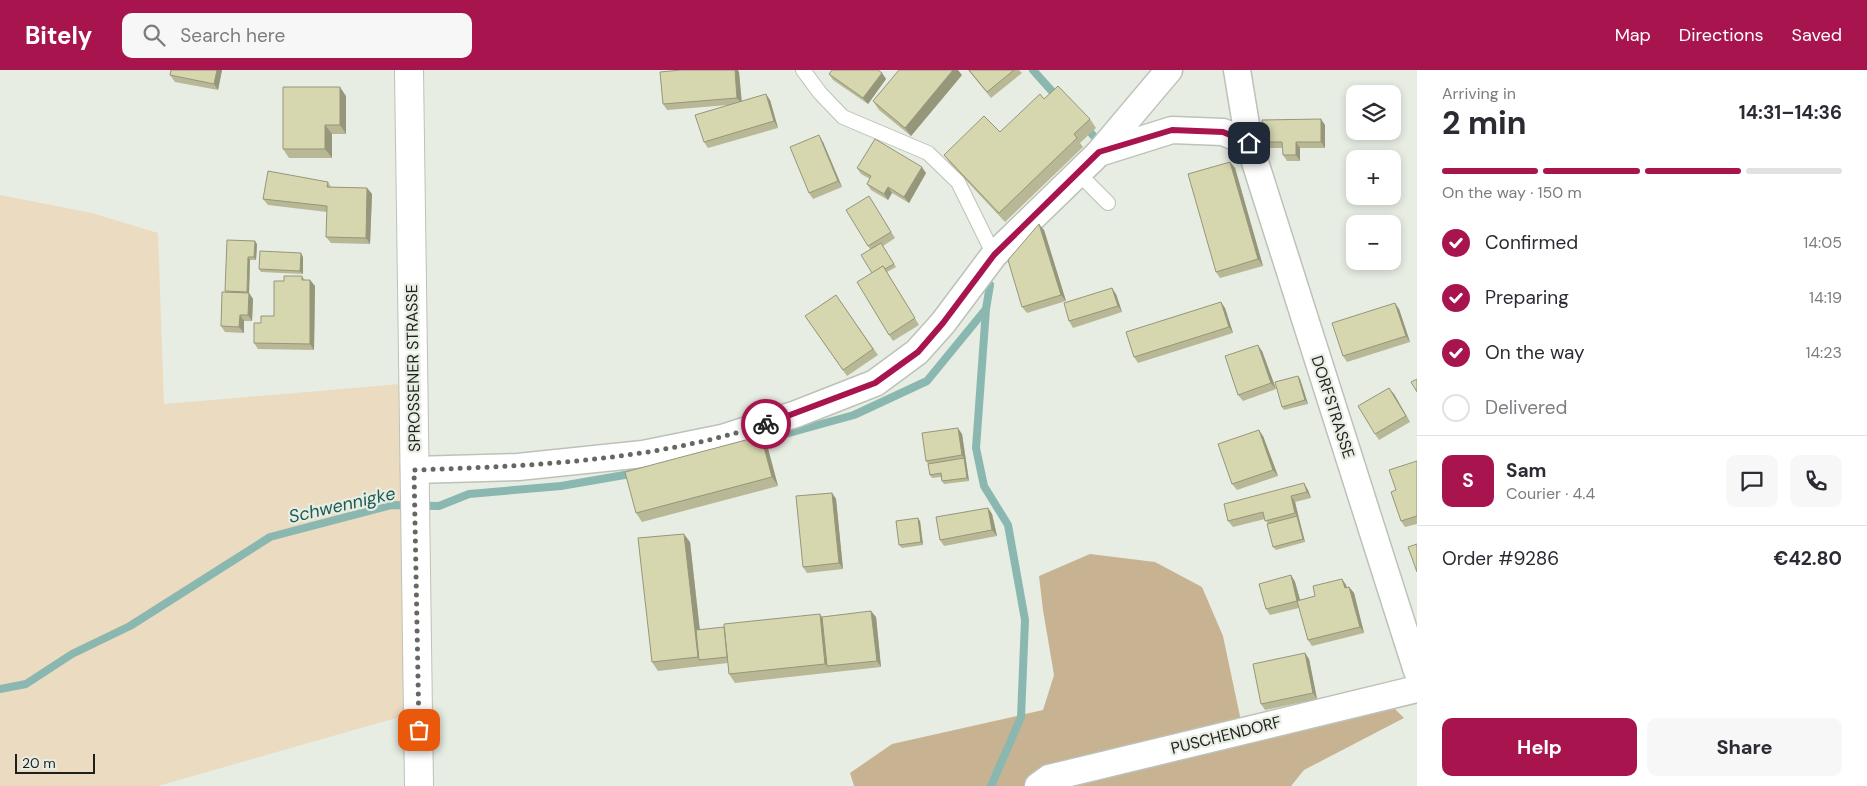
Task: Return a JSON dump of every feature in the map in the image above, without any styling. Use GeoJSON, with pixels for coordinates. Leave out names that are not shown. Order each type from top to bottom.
{"type":"FeatureCollection","features":[{"type":"Feature","properties":{"kind":"street","name":"SPROSSENER STRASSE"},"geometry":{"type":"LineString","coordinates":[[408,70],[419,786]]}},
{"type":"Feature","properties":{"kind":"street"},"geometry":{"type":"LineString","coordinates":[[415,480],[643,454],[722,438],[796,414],[875,383],[918,352],[943,323],[994,255],[1099,152],[1169,70]]}},
{"type":"Feature","properties":{"kind":"street","name":"DORFSTRASSE"},"geometry":{"type":"LineString","coordinates":[[1237,70],[1249,143],[1417,671]]}},
{"type":"Feature","properties":{"kind":"street"},"geometry":{"type":"LineString","coordinates":[[1099,152],[1172,130],[1223,132],[1249,143]]}},
{"type":"Feature","properties":{"kind":"street","name":"PUSCHENDORF"},"geometry":{"type":"LineString","coordinates":[[1038,786],[1049,778],[1417,689]]}},
{"type":"Feature","properties":{"kind":"lane"},"geometry":{"type":"LineString","coordinates":[[803,70],[820,93],[844,117],[928,153],[958,182],[994,255]]}},
{"type":"Feature","properties":{"kind":"lane"},"geometry":{"type":"LineString","coordinates":[[1078,173],[1108,203]]}},
{"type":"Feature","properties":{"kind":"shaded area"},"geometry":{"type":"Polygon","coordinates":[[[0,195],[92,213],[158,233],[164,404],[412,383],[417,712],[158,786],[0,786],[0,195]]]}},
{"type":"Feature","properties":{"kind":"shaded area"},"geometry":{"type":"Polygon","coordinates":[[[1090,554],[1155,562],[1202,587],[1223,636],[1241,721],[1391,705],[1404,718],[1304,770],[1291,786],[854,786],[850,773],[892,744],[1043,710],[1054,675],[1039,576],[1090,554]]]}},
{"type":"Feature","properties":{"kind":"building"},"geometry":{"type":"Polygon","coordinates":[[[171,70],[217,70],[214,84],[170,75],[171,70]]]}},
{"type":"Feature","properties":{"kind":"building"},"geometry":{"type":"Polygon","coordinates":[[[735,70],[737,98],[663,104],[660,72],[735,70]]]}},
{"type":"Feature","properties":{"kind":"building"},"geometry":{"type":"Polygon","coordinates":[[[832,70],[878,70],[882,73],[863,98],[829,74],[832,70]]]}},
{"type":"Feature","properties":{"kind":"building"},"geometry":{"type":"Polygon","coordinates":[[[899,70],[953,70],[905,128],[873,101],[899,70]]]}},
{"type":"Feature","properties":{"kind":"building"},"geometry":{"type":"Polygon","coordinates":[[[969,70],[1014,70],[987,92],[969,70]]]}},
{"type":"Feature","properties":{"kind":"building"},"geometry":{"type":"Polygon","coordinates":[[[1058,86],[1090,119],[1074,134],[1077,138],[999,213],[944,155],[984,116],[1000,132],[1040,94],[1044,99],[1058,86]]]}},
{"type":"Feature","properties":{"kind":"building"},"geometry":{"type":"Polygon","coordinates":[[[283,87],[340,87],[340,125],[325,125],[325,149],[283,149],[283,87]]]}},
{"type":"Feature","properties":{"kind":"building"},"geometry":{"type":"Polygon","coordinates":[[[766,94],[774,121],[704,142],[695,115],[766,94]]]}},
{"type":"Feature","properties":{"kind":"building"},"geometry":{"type":"Polygon","coordinates":[[[1321,119],[1321,142],[1296,142],[1296,155],[1283,155],[1282,142],[1263,142],[1262,120],[1321,119]]]}},
{"type":"Feature","properties":{"kind":"building"},"geometry":{"type":"Polygon","coordinates":[[[819,135],[838,181],[809,193],[790,147],[819,135]]]}},
{"type":"Feature","properties":{"kind":"building"},"geometry":{"type":"Polygon","coordinates":[[[875,139],[922,167],[904,197],[888,187],[884,194],[867,184],[871,176],[857,168],[875,139]]]}},
{"type":"Feature","properties":{"kind":"building"},"geometry":{"type":"Polygon","coordinates":[[[1230,162],[1258,259],[1216,272],[1188,174],[1230,162]]]}},
{"type":"Feature","properties":{"kind":"building"},"geometry":{"type":"Polygon","coordinates":[[[268,171],[328,182],[327,187],[367,188],[366,238],[326,237],[327,206],[263,199],[268,171]]]}},
{"type":"Feature","properties":{"kind":"building"},"geometry":{"type":"Polygon","coordinates":[[[869,196],[891,232],[868,246],[846,210],[869,196]]]}},
{"type":"Feature","properties":{"kind":"building"},"geometry":{"type":"Polygon","coordinates":[[[1039,224],[1061,295],[1022,307],[1008,260],[1039,224]]]}},
{"type":"Feature","properties":{"kind":"building"},"geometry":{"type":"Polygon","coordinates":[[[227,240],[255,241],[254,257],[248,257],[247,292],[225,291],[227,240]]]}},
{"type":"Feature","properties":{"kind":"building"},"geometry":{"type":"Polygon","coordinates":[[[881,243],[894,264],[885,269],[883,266],[872,273],[861,255],[881,243]]]}},
{"type":"Feature","properties":{"kind":"building"},"geometry":{"type":"Polygon","coordinates":[[[260,251],[301,253],[300,271],[259,269],[260,251]]]}},
{"type":"Feature","properties":{"kind":"building"},"geometry":{"type":"Polygon","coordinates":[[[883,266],[915,318],[889,335],[857,282],[883,266]]]}},
{"type":"Feature","properties":{"kind":"building"},"geometry":{"type":"Polygon","coordinates":[[[284,276],[302,276],[302,280],[310,280],[310,344],[254,343],[254,323],[261,323],[261,316],[274,316],[274,281],[284,281],[284,276]]]}},
{"type":"Feature","properties":{"kind":"building"},"geometry":{"type":"Polygon","coordinates":[[[1112,288],[1118,306],[1069,321],[1064,303],[1112,288]]]}},
{"type":"Feature","properties":{"kind":"building"},"geometry":{"type":"Polygon","coordinates":[[[222,292],[249,293],[248,315],[240,315],[239,327],[221,326],[222,292]]]}},
{"type":"Feature","properties":{"kind":"building"},"geometry":{"type":"Polygon","coordinates":[[[836,295],[873,349],[843,370],[805,316],[836,295]]]}},
{"type":"Feature","properties":{"kind":"building"},"geometry":{"type":"Polygon","coordinates":[[[1221,302],[1229,327],[1134,357],[1126,332],[1221,302]]]}},
{"type":"Feature","properties":{"kind":"building"},"geometry":{"type":"Polygon","coordinates":[[[1395,303],[1406,336],[1343,356],[1332,323],[1395,303]]]}},
{"type":"Feature","properties":{"kind":"building"},"geometry":{"type":"Polygon","coordinates":[[[1258,345],[1271,383],[1238,395],[1225,356],[1258,345]]]}},
{"type":"Feature","properties":{"kind":"building"},"geometry":{"type":"Polygon","coordinates":[[[1298,376],[1305,400],[1282,407],[1275,382],[1298,376]]]}},
{"type":"Feature","properties":{"kind":"building"},"geometry":{"type":"Polygon","coordinates":[[[1417,379],[1417,392],[1411,382],[1417,379]]]}},
{"type":"Feature","properties":{"kind":"building"},"geometry":{"type":"Polygon","coordinates":[[[1389,388],[1406,416],[1375,434],[1358,406],[1389,388]]]}},
{"type":"Feature","properties":{"kind":"building"},"geometry":{"type":"Polygon","coordinates":[[[958,428],[962,455],[926,461],[922,433],[958,428]]]}},
{"type":"Feature","properties":{"kind":"building"},"geometry":{"type":"Polygon","coordinates":[[[1259,430],[1273,470],[1232,484],[1218,444],[1259,430]]]}},
{"type":"Feature","properties":{"kind":"building"},"geometry":{"type":"Polygon","coordinates":[[[761,436],[772,477],[636,513],[625,472],[761,436]]]}},
{"type":"Feature","properties":{"kind":"building"},"geometry":{"type":"Polygon","coordinates":[[[964,458],[967,478],[942,481],[941,473],[930,475],[928,464],[964,458]]]}},
{"type":"Feature","properties":{"kind":"building"},"geometry":{"type":"Polygon","coordinates":[[[1417,461],[1417,516],[1401,521],[1391,492],[1396,490],[1389,470],[1417,461]]]}},
{"type":"Feature","properties":{"kind":"building"},"geometry":{"type":"Polygon","coordinates":[[[1304,483],[1307,492],[1291,496],[1295,513],[1265,521],[1263,512],[1228,521],[1224,504],[1304,483]]]}},
{"type":"Feature","properties":{"kind":"building"},"geometry":{"type":"Polygon","coordinates":[[[832,493],[839,563],[803,567],[796,496],[832,493]]]}},
{"type":"Feature","properties":{"kind":"building"},"geometry":{"type":"Polygon","coordinates":[[[988,508],[992,530],[940,540],[936,517],[988,508]]]}},
{"type":"Feature","properties":{"kind":"building"},"geometry":{"type":"Polygon","coordinates":[[[1297,516],[1303,539],[1273,547],[1267,524],[1297,516]]]}},
{"type":"Feature","properties":{"kind":"building"},"geometry":{"type":"Polygon","coordinates":[[[918,518],[921,542],[899,545],[896,521],[918,518]]]}},
{"type":"Feature","properties":{"kind":"building"},"geometry":{"type":"Polygon","coordinates":[[[684,534],[698,657],[652,662],[638,538],[684,534]]]}},
{"type":"Feature","properties":{"kind":"building"},"geometry":{"type":"Polygon","coordinates":[[[1417,544],[1417,572],[1408,547],[1417,544]]]}},
{"type":"Feature","properties":{"kind":"building"},"geometry":{"type":"Polygon","coordinates":[[[1291,575],[1297,601],[1266,609],[1259,584],[1291,575]]]}},
{"type":"Feature","properties":{"kind":"building"},"geometry":{"type":"Polygon","coordinates":[[[1342,579],[1345,588],[1349,587],[1360,627],[1308,640],[1297,601],[1315,596],[1313,586],[1342,579]]]}},
{"type":"Feature","properties":{"kind":"building"},"geometry":{"type":"Polygon","coordinates":[[[871,611],[877,661],[827,666],[822,617],[871,611]]]}},
{"type":"Feature","properties":{"kind":"building"},"geometry":{"type":"Polygon","coordinates":[[[820,614],[825,664],[729,674],[724,624],[820,614]]]}},
{"type":"Feature","properties":{"kind":"building"},"geometry":{"type":"Polygon","coordinates":[[[724,627],[727,657],[699,660],[696,630],[724,627]]]}},
{"type":"Feature","properties":{"kind":"building"},"geometry":{"type":"Polygon","coordinates":[[[1305,653],[1313,693],[1261,704],[1253,664],[1305,653]]]}},
{"type":"Feature","properties":{"kind":"waterway","name":"Schwennigke"},"geometry":{"type":"LineString","coordinates":[[1033,70],[1058,98]]}},
{"type":"Feature","properties":{"kind":"waterway","name":"Schwennigke"},"geometry":{"type":"LineString","coordinates":[[1091,133],[1097,140],[1093,144]]}},
{"type":"Feature","properties":{"kind":"waterway","name":"Schwennigke"},"geometry":{"type":"LineString","coordinates":[[756,442],[854,415],[927,381],[986,309],[990,285]]}},
{"type":"Feature","properties":{"kind":"waterway"},"geometry":{"type":"LineString","coordinates":[[986,309],[976,448],[984,486],[1008,525],[1025,620],[1021,717],[991,786]]}},
{"type":"Feature","properties":{"kind":"waterway","name":"Schwennigke"},"geometry":{"type":"LineString","coordinates":[[0,689],[26,684],[72,654],[130,626],[270,537],[392,505],[439,506],[469,494],[561,486],[636,473]]}},
{"type":"Feature","properties":{"kind":"way so far"},"geometry":{"type":"LineString","coordinates":[[419,730],[414,470],[518,467],[643,454],[722,438],[766,424]]}},
{"type":"Feature","properties":{"kind":"route"},"geometry":{"type":"LineString","coordinates":[[766,424],[875,383],[918,352],[943,323],[965,291],[994,255],[1099,152],[1172,130],[1223,132],[1249,143]]}}]}
